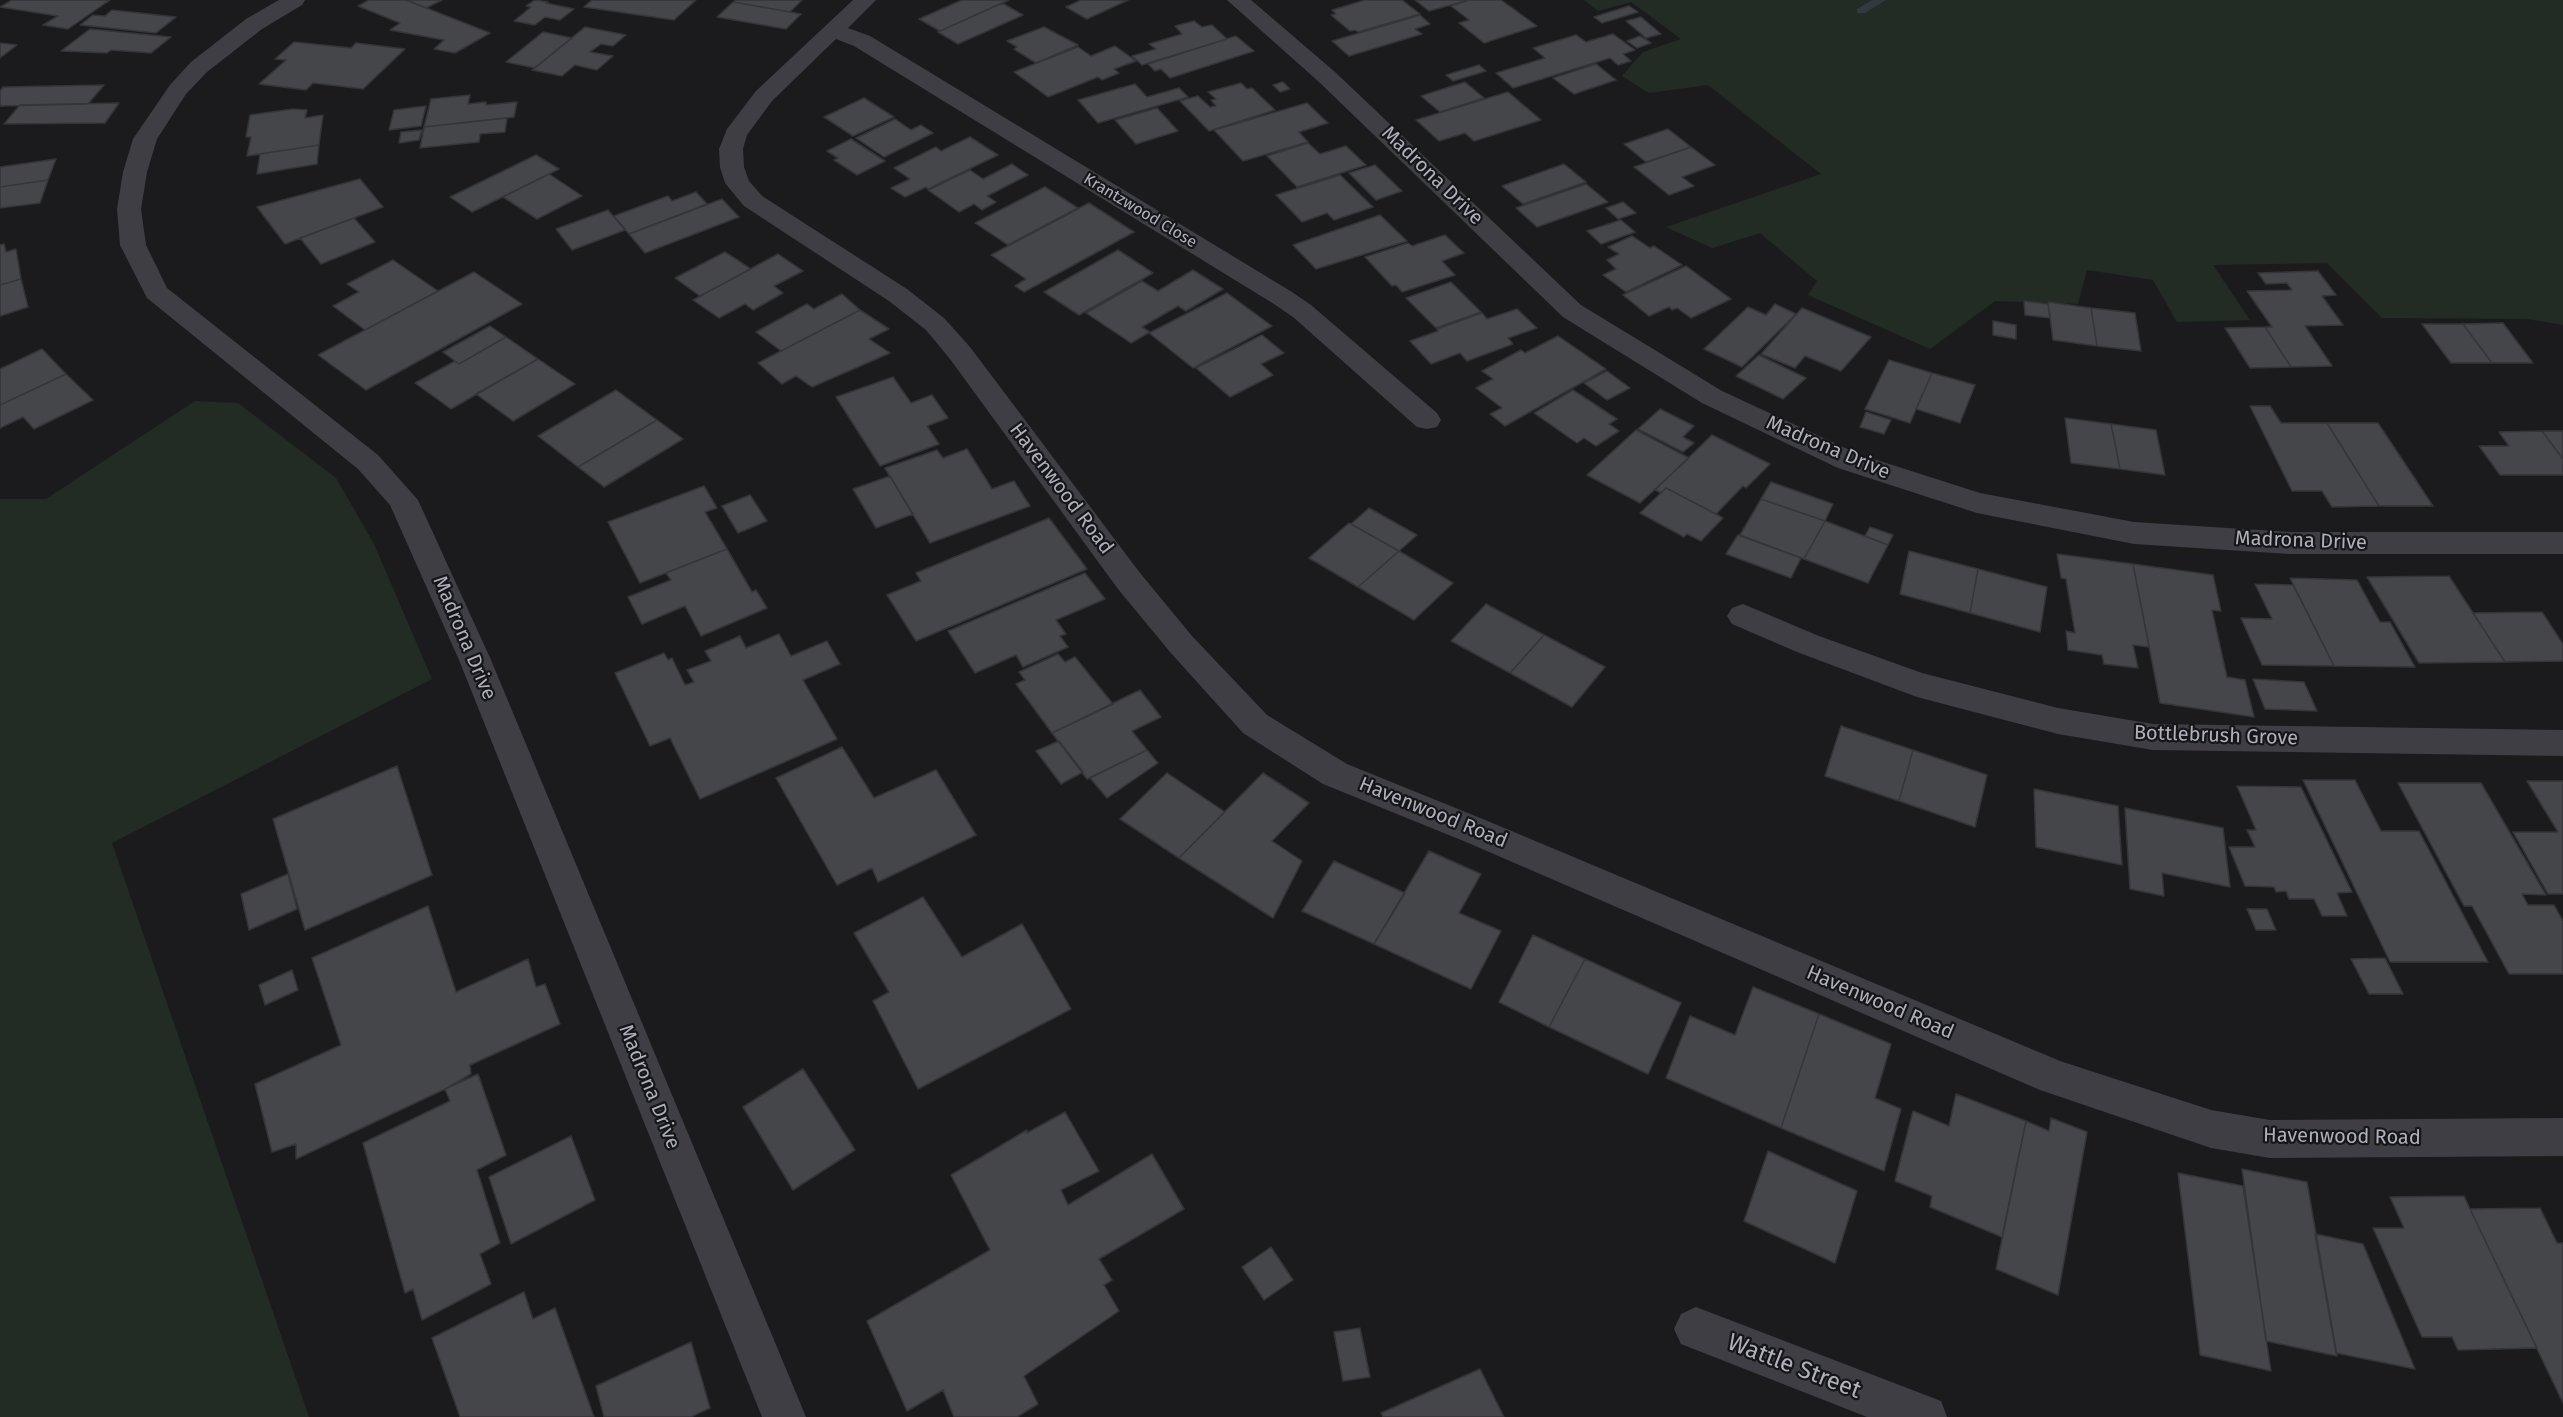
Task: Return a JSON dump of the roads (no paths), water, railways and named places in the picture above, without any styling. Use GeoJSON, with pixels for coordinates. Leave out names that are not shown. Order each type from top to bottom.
{"type":"FeatureCollection","features":[{"type":"Feature","properties":{"kind":"street","name":"Madrona Drive"},"geometry":{"type":"LineString","coordinates":[[294,0],[254,24],[199,67],[178,90],[145,140],[135,172],[129,209],[133,244],[156,292],[368,462],[403,500],[475,660],[784,1417]]}},
{"type":"Feature","properties":{"kind":"street","name":"Havenwood Road"},"geometry":{"type":"LineString","coordinates":[[865,0],[764,96],[735,135],[731,149],[732,167],[738,183],[753,201],[898,295],[934,324],[960,353],[1129,581],[1181,644],[1255,724],[1335,774],[1478,832],[2054,1077],[2211,1129],[2270,1139],[2563,1137]]}},
{"type":"Feature","properties":{"kind":"street","name":"Madrona Drive"},"geometry":{"type":"LineString","coordinates":[[1238,0],[1328,76],[1572,311],[1712,397],[1848,461],[1977,503],[2134,533],[2290,543],[2563,543]]}},
{"type":"Feature","properties":{"kind":"street","name":"Krantzwood Close"},"geometry":{"type":"LineString","coordinates":[[834,31],[862,41],[1283,298],[1302,311],[1426,420]]}},
{"type":"Feature","properties":{"kind":"street","name":"Bottlebrush Grove"},"geometry":{"type":"LineString","coordinates":[[1743,616],[1808,645],[1917,684],[2058,721],[2153,737],[2563,742]]}},
{"type":"Feature","properties":{"kind":"street","name":"Wattle Street"},"geometry":{"type":"LineString","coordinates":[[1696,1329],[1925,1417]]}},
{"type":"Feature","properties":{"kind":"waterway"},"geometry":{"type":"LineString","coordinates":[[1861,11],[1880,0]]}}]}
